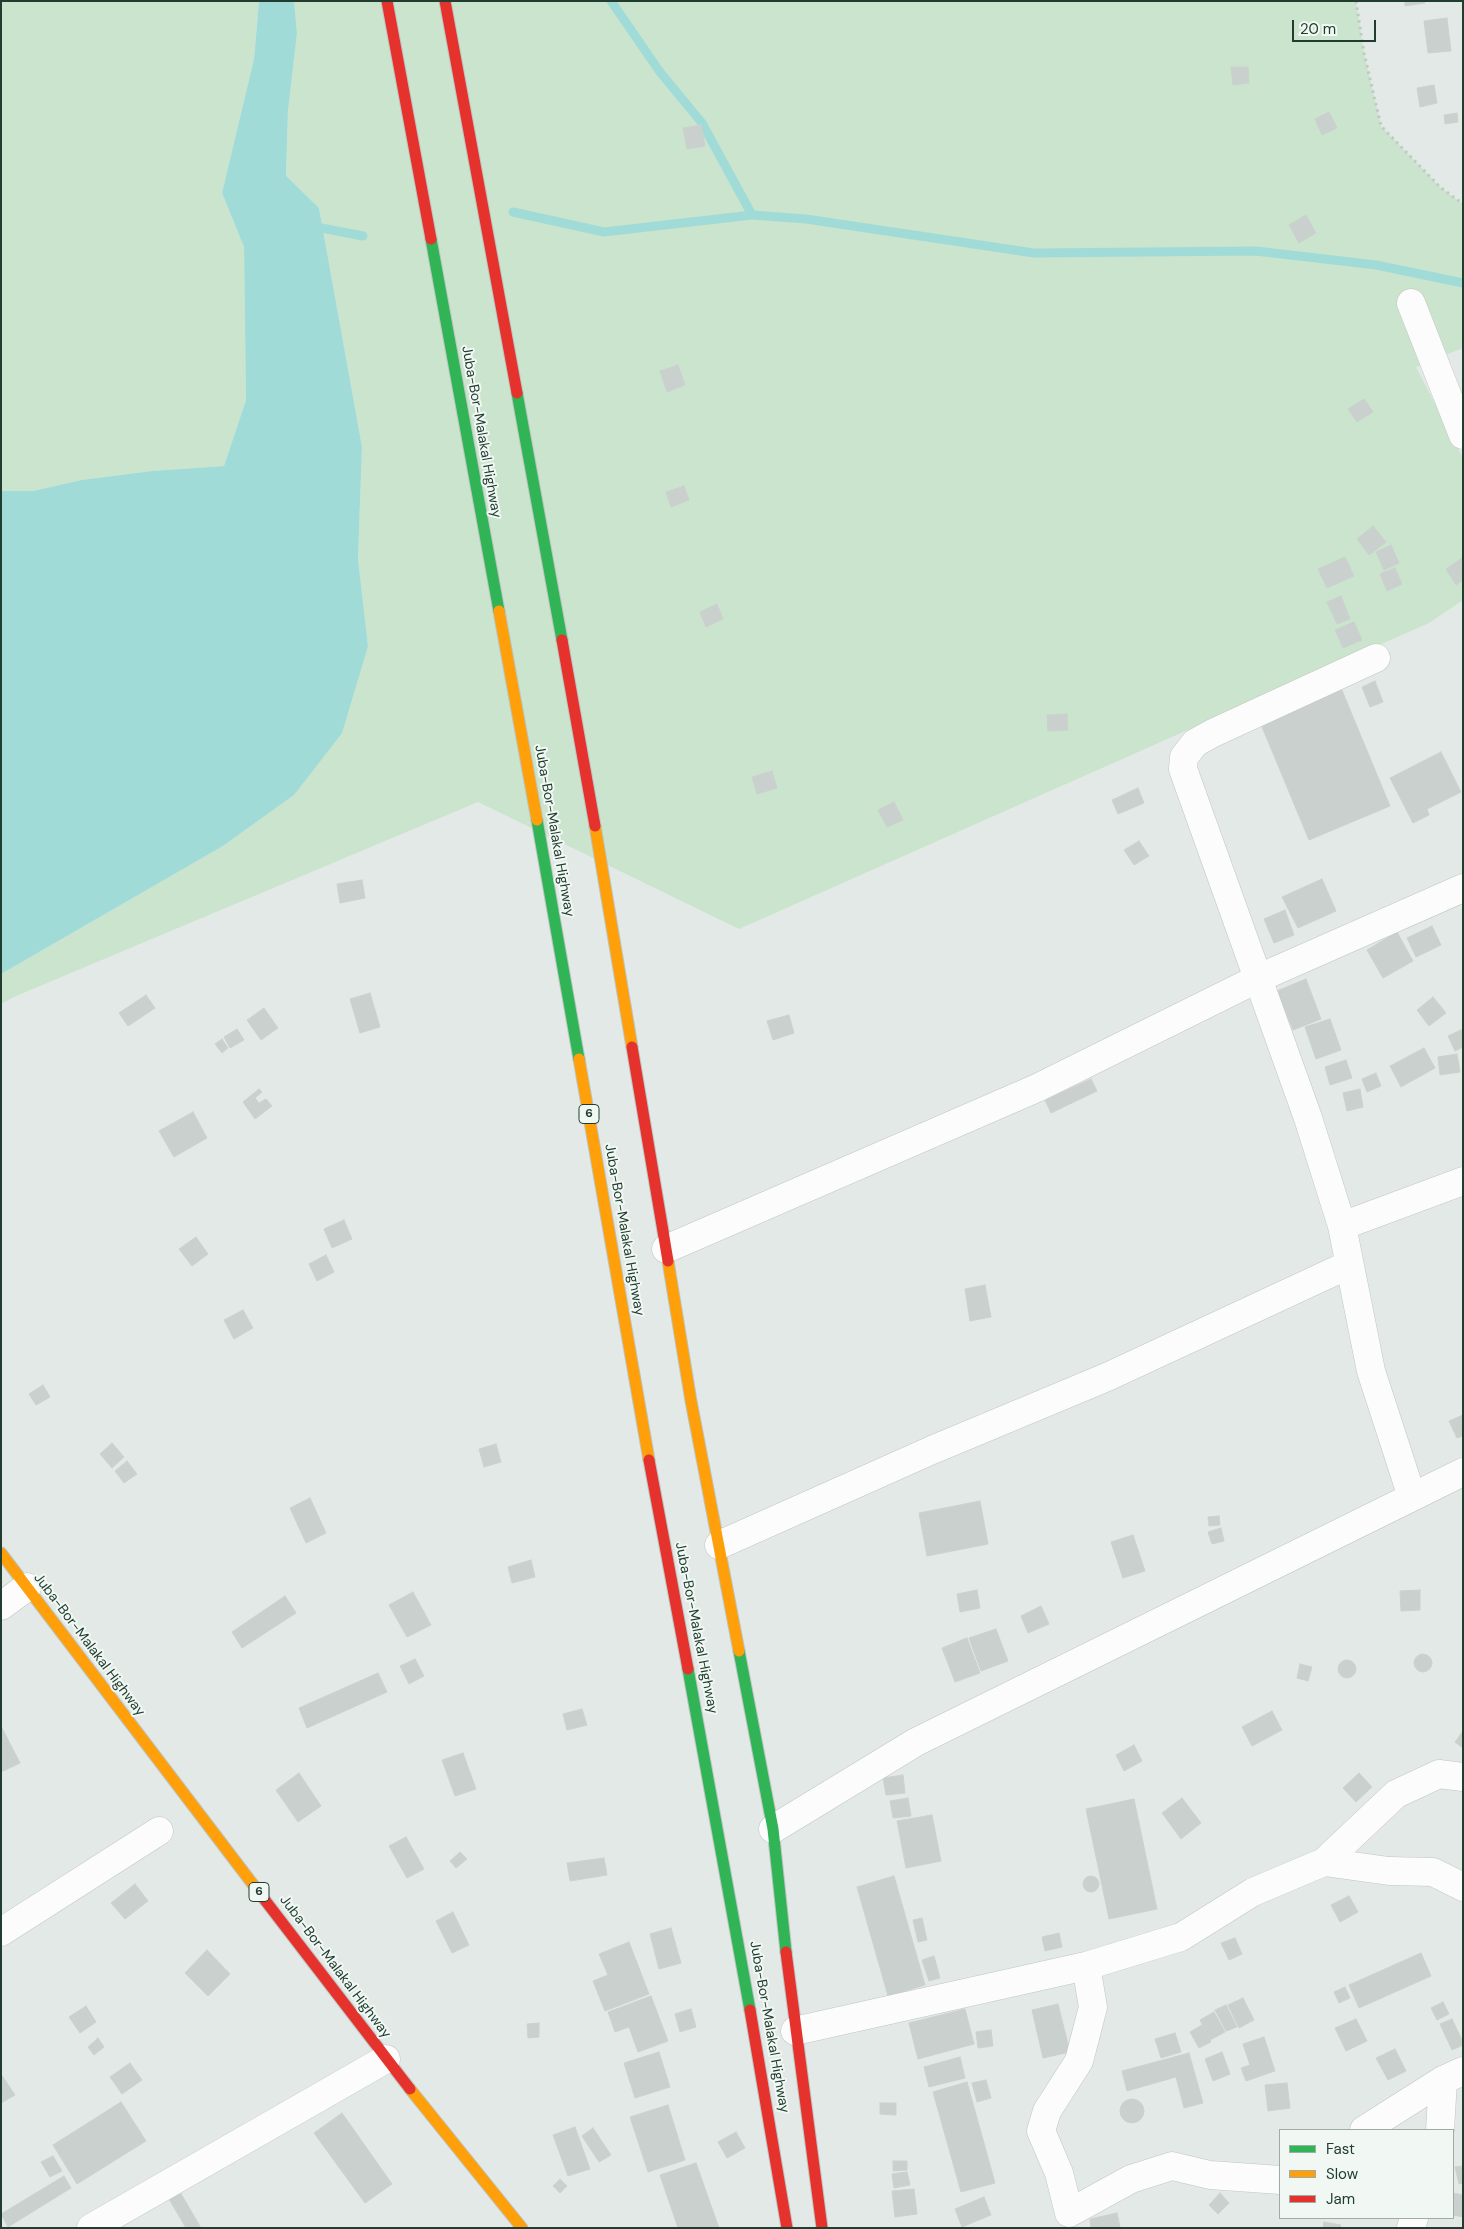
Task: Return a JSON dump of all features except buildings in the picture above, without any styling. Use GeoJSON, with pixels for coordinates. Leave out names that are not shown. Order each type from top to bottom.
{"type":"FeatureCollection","features":[{"type":"Feature","properties":{"kind":"main road","name":"Juba-Bor-Malakal Highway"},"geometry":{"type":"LineString","coordinates":[[387,1],[551,894],[632,1368],[730,1891],[787,2228]]}},
{"type":"Feature","properties":{"kind":"main road","name":"Juba-Bor-Malakal Highway"},"geometry":{"type":"LineString","coordinates":[[445,1],[589,788],[691,1401],[773,1829],[794,2031],[822,2228]]}},
{"type":"Feature","properties":{"kind":"main road","name":"Juba-Bor-Malakal Highway"},"geometry":{"type":"LineString","coordinates":[[1,1553],[386,2059],[522,2228]]}},
{"type":"Feature","properties":{"kind":"street"},"geometry":{"type":"LineString","coordinates":[[1411,303],[1463,434]]}},
{"type":"Feature","properties":{"kind":"street"},"geometry":{"type":"LineString","coordinates":[[1376,658],[1213,733],[1195,744],[1184,757],[1182,769],[1308,1118],[1342,1226],[1348,1265],[1371,1371],[1412,1497]]}},
{"type":"Feature","properties":{"kind":"street"},"geometry":{"type":"LineString","coordinates":[[666,1249],[1037,1088],[1259,978],[1463,888]]}},
{"type":"Feature","properties":{"kind":"street"},"geometry":{"type":"LineString","coordinates":[[1342,1226],[1463,1181]]}},
{"type":"Feature","properties":{"kind":"street"},"geometry":{"type":"LineString","coordinates":[[719,1545],[932,1450],[1107,1377],[1348,1265]]}},
{"type":"Feature","properties":{"kind":"street"},"geometry":{"type":"LineString","coordinates":[[773,1829],[916,1742],[1463,1472]]}},
{"type":"Feature","properties":{"kind":"street"},"geometry":{"type":"LineString","coordinates":[[1,1606],[27,1587]]}},
{"type":"Feature","properties":{"kind":"street"},"geometry":{"type":"LineString","coordinates":[[794,2031],[1086,1966],[1182,1937],[1253,1892],[1324,1862],[1396,1794],[1439,1774],[1463,1777]]}},
{"type":"Feature","properties":{"kind":"street"},"geometry":{"type":"LineString","coordinates":[[1,1932],[159,1831]]}},
{"type":"Feature","properties":{"kind":"street"},"geometry":{"type":"LineString","coordinates":[[1324,1862],[1389,1871],[1433,1872],[1463,1888]]}},
{"type":"Feature","properties":{"kind":"street"},"geometry":{"type":"LineString","coordinates":[[1086,1966],[1093,2007],[1079,2061],[1047,2111],[1042,2130],[1060,2173],[1069,2213],[1131,2179],[1172,2166],[1210,2175],[1279,2180]]}},
{"type":"Feature","properties":{"kind":"street"},"geometry":{"type":"LineString","coordinates":[[91,2228],[386,2059]]}},
{"type":"Feature","properties":{"kind":"street"},"geometry":{"type":"LineString","coordinates":[[1366,2129],[1453,2075]]}},
{"type":"Feature","properties":{"kind":"street"},"geometry":{"type":"LineString","coordinates":[[1440,2129],[1453,2075]]}},
{"type":"Feature","properties":{"kind":"path"},"geometry":{"type":"LineString","coordinates":[[1356,1],[1364,52],[1381,126],[1440,187],[1463,204]]}},
{"type":"Feature","properties":{"kind":"green space"},"geometry":{"type":"Polygon","coordinates":[[[1,1],[259,1],[254,59],[222,193],[244,247],[246,400],[224,466],[152,471],[81,480],[33,491],[1,491],[1,1]]]}},
{"type":"Feature","properties":{"kind":"green space"},"geometry":{"type":"Polygon","coordinates":[[[294,1],[1356,1],[1364,53],[1381,126],[1440,187],[1463,204],[1463,348],[1416,367],[1463,458],[1463,600],[1429,623],[739,929],[478,802],[16,996],[1,1004],[1,974],[223,846],[294,795],[368,646],[358,559],[362,447],[319,208],[286,177],[288,111],[297,33],[294,1]]]}},
{"type":"Feature","properties":{"kind":"water"},"geometry":{"type":"Polygon","coordinates":[[[259,1],[294,1],[297,33],[288,111],[286,176],[319,208],[362,447],[358,559],[368,646],[342,733],[294,795],[223,846],[1,974],[1,491],[33,491],[81,480],[152,471],[224,466],[246,400],[244,247],[222,193],[254,59],[259,1]]]}},
{"type":"Feature","properties":{"kind":"waterway"},"geometry":{"type":"LineString","coordinates":[[611,1],[660,72],[702,123],[752,215]]}},
{"type":"Feature","properties":{"kind":"waterway"},"geometry":{"type":"LineString","coordinates":[[513,212],[604,232],[752,215],[806,219],[1034,253],[1256,251],[1376,265],[1463,283]]}},
{"type":"Feature","properties":{"kind":"waterway"},"geometry":{"type":"LineString","coordinates":[[311,226],[363,236]]}},
{"type":"Feature","properties":{"kind":"traffic: fast"},"geometry":{"type":"LineString","coordinates":[[431,239],[499,611]]}},
{"type":"Feature","properties":{"kind":"traffic: fast"},"geometry":{"type":"LineString","coordinates":[[517,393],[562,640]]}},
{"type":"Feature","properties":{"kind":"traffic: fast"},"geometry":{"type":"LineString","coordinates":[[537,820],[579,1059]]}},
{"type":"Feature","properties":{"kind":"traffic: fast"},"geometry":{"type":"LineString","coordinates":[[739,1651],[773,1829],[786,1952]]}},
{"type":"Feature","properties":{"kind":"traffic: fast"},"geometry":{"type":"LineString","coordinates":[[688,1669],[750,2010]]}},
{"type":"Feature","properties":{"kind":"traffic: slow"},"geometry":{"type":"LineString","coordinates":[[499,611],[537,820]]}},
{"type":"Feature","properties":{"kind":"traffic: slow"},"geometry":{"type":"LineString","coordinates":[[595,826],[632,1047]]}},
{"type":"Feature","properties":{"kind":"traffic: slow"},"geometry":{"type":"LineString","coordinates":[[579,1059],[649,1460]]}},
{"type":"Feature","properties":{"kind":"traffic: slow"},"geometry":{"type":"LineString","coordinates":[[668,1261],[691,1401],[739,1651]]}},
{"type":"Feature","properties":{"kind":"traffic: slow"},"geometry":{"type":"LineString","coordinates":[[1,1553],[261,1895]]}},
{"type":"Feature","properties":{"kind":"traffic: slow"},"geometry":{"type":"LineString","coordinates":[[410,2089],[522,2228]]}},
{"type":"Feature","properties":{"kind":"traffic: jam"},"geometry":{"type":"LineString","coordinates":[[387,1],[431,239]]}},
{"type":"Feature","properties":{"kind":"traffic: jam"},"geometry":{"type":"LineString","coordinates":[[445,1],[517,393]]}},
{"type":"Feature","properties":{"kind":"traffic: jam"},"geometry":{"type":"LineString","coordinates":[[562,640],[595,826]]}},
{"type":"Feature","properties":{"kind":"traffic: jam"},"geometry":{"type":"LineString","coordinates":[[632,1047],[668,1261]]}},
{"type":"Feature","properties":{"kind":"traffic: jam"},"geometry":{"type":"LineString","coordinates":[[649,1460],[688,1669]]}},
{"type":"Feature","properties":{"kind":"traffic: jam"},"geometry":{"type":"LineString","coordinates":[[261,1895],[410,2089]]}},
{"type":"Feature","properties":{"kind":"traffic: jam"},"geometry":{"type":"LineString","coordinates":[[786,1952],[822,2228]]}},
{"type":"Feature","properties":{"kind":"traffic: jam"},"geometry":{"type":"LineString","coordinates":[[750,2010],[787,2228]]}}]}
